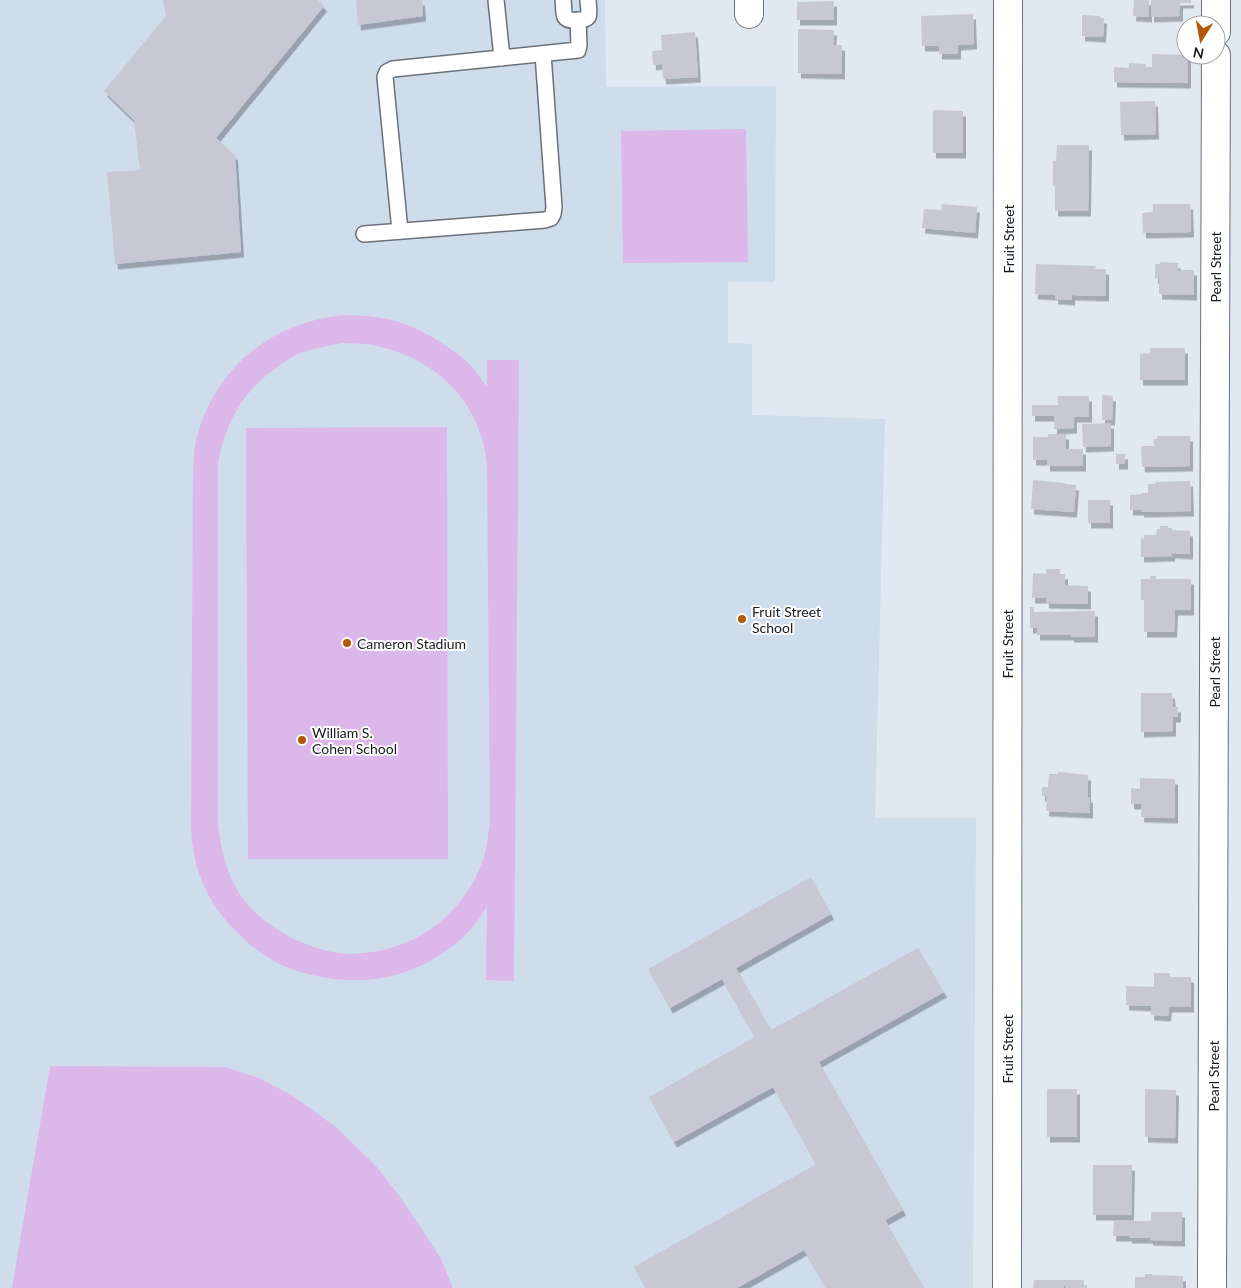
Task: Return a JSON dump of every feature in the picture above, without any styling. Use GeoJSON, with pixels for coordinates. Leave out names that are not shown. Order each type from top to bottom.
{"type":"FeatureCollection","features":[{"type":"Feature","properties":{"kind":"street","name":"Fruit Street"},"geometry":{"type":"LineString","coordinates":[[1007,1288],[1008,0]]}},
{"type":"Feature","properties":{"kind":"street"},"geometry":{"type":"LineString","coordinates":[[1216,0],[1216,15]]}},
{"type":"Feature","properties":{"kind":"street","name":"Pearl Street"},"geometry":{"type":"LineString","coordinates":[[1212,1288],[1216,65]]}},
{"type":"Feature","properties":{"kind":"lane"},"geometry":{"type":"LineString","coordinates":[[496,0],[502,58]]}},
{"type":"Feature","properties":{"kind":"lane"},"geometry":{"type":"LineString","coordinates":[[563,0],[565,16],[571,20],[588,17],[588,0]]}},
{"type":"Feature","properties":{"kind":"lane"},"geometry":{"type":"LineString","coordinates":[[400,231],[385,77],[388,72],[393,69],[578,50],[578,20]]}},
{"type":"Feature","properties":{"kind":"lane"},"geometry":{"type":"LineString","coordinates":[[364,234],[550,218],[554,207],[542,54]]}},
{"type":"Feature","properties":{"kind":"shaded area","name":"William S. Cohen School"},"geometry":{"type":"Polygon","coordinates":[[[0,0],[605,0],[606,87],[776,86],[775,282],[728,282],[728,343],[752,344],[752,415],[885,419],[875,818],[976,818],[973,1288],[0,1288],[0,0]]]}},
{"type":"Feature","properties":{"kind":"shaded area"},"geometry":{"type":"Polygon","coordinates":[[[746,129],[748,262],[623,263],[621,131],[746,129]]]}},
{"type":"Feature","properties":{"kind":"shaded area"},"geometry":{"type":"Polygon","coordinates":[[[348,315],[376,317],[411,326],[434,338],[460,356],[473,368],[487,387],[487,360],[519,360],[514,981],[486,980],[487,907],[472,928],[449,949],[431,961],[412,970],[388,977],[346,980],[332,979],[291,969],[263,954],[236,932],[214,905],[196,864],[191,828],[193,470],[196,440],[205,414],[217,390],[251,352],[295,326],[321,319],[348,315]],[[342,343],[298,354],[281,364],[261,380],[251,390],[236,412],[221,450],[218,464],[218,825],[227,869],[239,893],[250,908],[273,927],[298,941],[328,951],[351,954],[384,950],[403,944],[437,924],[465,896],[483,860],[490,822],[487,463],[483,441],[475,420],[465,402],[452,386],[436,372],[398,352],[373,345],[342,343]]]}},
{"type":"Feature","properties":{"kind":"shaded area","name":"Cameron Stadium"},"geometry":{"type":"Polygon","coordinates":[[[447,427],[448,859],[248,859],[246,428],[447,427]]]}},
{"type":"Feature","properties":{"kind":"shaded area"},"geometry":{"type":"Polygon","coordinates":[[[50,1066],[225,1067],[259,1078],[293,1096],[337,1128],[376,1166],[400,1197],[441,1259],[453,1288],[12,1288],[50,1066]]]}},
{"type":"Feature","properties":{"kind":"building"},"geometry":{"type":"Polygon","coordinates":[[[163,0],[318,0],[324,6],[216,138],[235,155],[241,252],[115,264],[107,172],[140,170],[134,120],[104,91],[166,16],[163,0]]]}},
{"type":"Feature","properties":{"kind":"building"},"geometry":{"type":"Polygon","coordinates":[[[356,0],[422,0],[423,16],[358,25],[356,0]]]}},
{"type":"Feature","properties":{"kind":"building"},"geometry":{"type":"Polygon","coordinates":[[[1134,0],[1149,0],[1149,17],[1133,16],[1134,0]]]}},
{"type":"Feature","properties":{"kind":"building"},"geometry":{"type":"Polygon","coordinates":[[[1151,0],[1191,0],[1191,3],[1180,3],[1180,15],[1151,17],[1151,0]]]}},
{"type":"Feature","properties":{"kind":"building"},"geometry":{"type":"Polygon","coordinates":[[[834,1],[834,20],[797,20],[797,2],[834,1]]]}},
{"type":"Feature","properties":{"kind":"building"},"geometry":{"type":"Polygon","coordinates":[[[973,14],[974,44],[958,45],[958,54],[939,54],[939,46],[922,46],[921,16],[973,14]]]}},
{"type":"Feature","properties":{"kind":"building"},"geometry":{"type":"Polygon","coordinates":[[[1082,15],[1104,18],[1103,37],[1082,36],[1082,15]]]}},
{"type":"Feature","properties":{"kind":"building"},"geometry":{"type":"Polygon","coordinates":[[[798,29],[834,30],[833,45],[842,45],[842,74],[798,73],[798,29]]]}},
{"type":"Feature","properties":{"kind":"building"},"geometry":{"type":"Polygon","coordinates":[[[695,32],[698,77],[663,79],[662,64],[653,65],[652,51],[662,50],[661,35],[695,32]]]}},
{"type":"Feature","properties":{"kind":"building"},"geometry":{"type":"Polygon","coordinates":[[[1152,54],[1176,55],[1176,65],[1188,65],[1188,83],[1114,82],[1114,67],[1129,68],[1129,63],[1146,64],[1146,67],[1152,67],[1152,54]]]}},
{"type":"Feature","properties":{"kind":"building"},"geometry":{"type":"Polygon","coordinates":[[[1155,101],[1156,134],[1121,135],[1120,102],[1155,101]]]}},
{"type":"Feature","properties":{"kind":"building"},"geometry":{"type":"Polygon","coordinates":[[[933,110],[963,111],[963,153],[933,153],[933,110]]]}},
{"type":"Feature","properties":{"kind":"building"},"geometry":{"type":"Polygon","coordinates":[[[1057,145],[1089,145],[1088,211],[1055,211],[1053,161],[1056,161],[1057,145]]]}},
{"type":"Feature","properties":{"kind":"building"},"geometry":{"type":"Polygon","coordinates":[[[942,204],[977,207],[975,233],[922,228],[924,209],[941,210],[942,204]]]}},
{"type":"Feature","properties":{"kind":"building"},"geometry":{"type":"Polygon","coordinates":[[[1153,204],[1190,204],[1191,232],[1143,233],[1142,213],[1153,212],[1153,204]]]}},
{"type":"Feature","properties":{"kind":"building"},"geometry":{"type":"Polygon","coordinates":[[[1160,262],[1178,263],[1178,270],[1194,270],[1194,295],[1159,294],[1159,278],[1155,278],[1155,264],[1160,264],[1160,262]]]}},
{"type":"Feature","properties":{"kind":"building"},"geometry":{"type":"Polygon","coordinates":[[[1036,264],[1096,266],[1095,269],[1106,269],[1106,296],[1072,295],[1072,300],[1055,299],[1055,295],[1035,294],[1036,264]]]}},
{"type":"Feature","properties":{"kind":"building"},"geometry":{"type":"Polygon","coordinates":[[[1150,348],[1185,348],[1185,380],[1140,380],[1140,354],[1150,353],[1150,348]]]}},
{"type":"Feature","properties":{"kind":"building"},"geometry":{"type":"Polygon","coordinates":[[[1102,395],[1113,396],[1112,420],[1102,420],[1102,395]]]}},
{"type":"Feature","properties":{"kind":"building"},"geometry":{"type":"Polygon","coordinates":[[[1058,396],[1089,396],[1089,417],[1074,417],[1074,428],[1054,429],[1054,416],[1032,416],[1032,405],[1058,405],[1058,396]]]}},
{"type":"Feature","properties":{"kind":"building"},"geometry":{"type":"Polygon","coordinates":[[[1111,423],[1111,446],[1083,447],[1082,424],[1111,423]]]}},
{"type":"Feature","properties":{"kind":"building"},"geometry":{"type":"Polygon","coordinates":[[[1048,434],[1066,434],[1066,449],[1083,449],[1083,466],[1047,466],[1047,460],[1033,460],[1033,437],[1048,437],[1048,434]]]}},
{"type":"Feature","properties":{"kind":"building"},"geometry":{"type":"Polygon","coordinates":[[[1157,436],[1190,436],[1190,466],[1142,467],[1141,446],[1154,446],[1154,439],[1157,439],[1157,436]]]}},
{"type":"Feature","properties":{"kind":"building"},"geometry":{"type":"Polygon","coordinates":[[[1116,454],[1125,454],[1125,464],[1116,464],[1116,454]]]}},
{"type":"Feature","properties":{"kind":"building"},"geometry":{"type":"Polygon","coordinates":[[[1033,480],[1076,485],[1074,512],[1031,509],[1033,480]]]}},
{"type":"Feature","properties":{"kind":"building"},"geometry":{"type":"Polygon","coordinates":[[[1190,481],[1191,511],[1141,512],[1141,510],[1130,510],[1130,495],[1148,493],[1148,484],[1190,481]]]}},
{"type":"Feature","properties":{"kind":"building"},"geometry":{"type":"Polygon","coordinates":[[[1088,500],[1110,500],[1110,523],[1088,523],[1088,500]]]}},
{"type":"Feature","properties":{"kind":"building"},"geometry":{"type":"Polygon","coordinates":[[[1160,526],[1168,526],[1172,530],[1190,531],[1190,554],[1172,553],[1172,556],[1141,557],[1141,538],[1144,539],[1144,535],[1156,535],[1157,529],[1160,529],[1160,526]]]}},
{"type":"Feature","properties":{"kind":"building"},"geometry":{"type":"Polygon","coordinates":[[[1046,569],[1060,569],[1060,574],[1065,574],[1065,585],[1088,586],[1088,604],[1046,603],[1046,598],[1032,598],[1033,573],[1046,574],[1046,569]]]}},
{"type":"Feature","properties":{"kind":"building"},"geometry":{"type":"Polygon","coordinates":[[[1150,576],[1156,576],[1156,579],[1191,579],[1191,610],[1175,610],[1174,632],[1144,632],[1144,600],[1141,600],[1141,579],[1150,579],[1150,576]]]}},
{"type":"Feature","properties":{"kind":"building"},"geometry":{"type":"Polygon","coordinates":[[[1030,607],[1034,607],[1034,612],[1095,611],[1095,637],[1037,635],[1037,628],[1030,628],[1030,607]]]}},
{"type":"Feature","properties":{"kind":"building"},"geometry":{"type":"Polygon","coordinates":[[[1141,693],[1172,693],[1173,707],[1178,707],[1178,717],[1173,717],[1173,731],[1141,732],[1141,693]]]}},
{"type":"Feature","properties":{"kind":"building"},"geometry":{"type":"Polygon","coordinates":[[[1058,772],[1088,775],[1090,813],[1046,811],[1047,797],[1042,796],[1042,787],[1048,787],[1049,774],[1058,774],[1058,772]]]}},
{"type":"Feature","properties":{"kind":"building"},"geometry":{"type":"Polygon","coordinates":[[[1140,778],[1175,779],[1175,818],[1141,817],[1142,804],[1131,804],[1131,788],[1140,789],[1140,778]]]}},
{"type":"Feature","properties":{"kind":"building"},"geometry":{"type":"Polygon","coordinates":[[[811,877],[831,914],[736,968],[771,1030],[918,948],[944,992],[819,1062],[903,1210],[885,1220],[924,1288],[826,1288],[804,1250],[737,1288],[646,1288],[634,1267],[816,1164],[773,1087],[674,1142],[649,1097],[755,1037],[722,979],[670,1008],[648,969],[811,877]]]}},
{"type":"Feature","properties":{"kind":"building"},"geometry":{"type":"Polygon","coordinates":[[[1154,973],[1170,973],[1170,977],[1191,977],[1191,1007],[1169,1007],[1168,1016],[1151,1015],[1151,1006],[1126,1005],[1126,986],[1154,987],[1154,973]]]}},
{"type":"Feature","properties":{"kind":"building"},"geometry":{"type":"Polygon","coordinates":[[[1047,1089],[1077,1089],[1077,1137],[1047,1137],[1047,1089]]]}},
{"type":"Feature","properties":{"kind":"building"},"geometry":{"type":"Polygon","coordinates":[[[1145,1089],[1176,1090],[1175,1138],[1145,1137],[1145,1089]]]}},
{"type":"Feature","properties":{"kind":"building"},"geometry":{"type":"Polygon","coordinates":[[[1093,1165],[1132,1165],[1131,1215],[1093,1215],[1093,1165]]]}},
{"type":"Feature","properties":{"kind":"building"},"geometry":{"type":"Polygon","coordinates":[[[1151,1212],[1182,1212],[1182,1241],[1113,1236],[1114,1221],[1151,1221],[1151,1212]]]}},
{"type":"Feature","properties":{"kind":"building"},"geometry":{"type":"Polygon","coordinates":[[[1145,1274],[1183,1276],[1183,1288],[1135,1288],[1135,1277],[1145,1277],[1145,1274]]]}},
{"type":"Feature","properties":{"kind":"building"},"geometry":{"type":"Polygon","coordinates":[[[1034,1280],[1084,1280],[1084,1285],[1087,1285],[1087,1288],[1065,1288],[1064,1284],[1064,1288],[1033,1288],[1034,1280]]]}},
{"type":"Feature","properties":{"kind":"place","name":"Fruit Street School"},"geometry":{"type":"Point","coordinates":[742,619]}},
{"type":"Feature","properties":{"kind":"place","name":"Cameron Stadium"},"geometry":{"type":"Point","coordinates":[347,643]}},
{"type":"Feature","properties":{"kind":"place","name":"William S. Cohen School"},"geometry":{"type":"Point","coordinates":[302,740]}}]}
